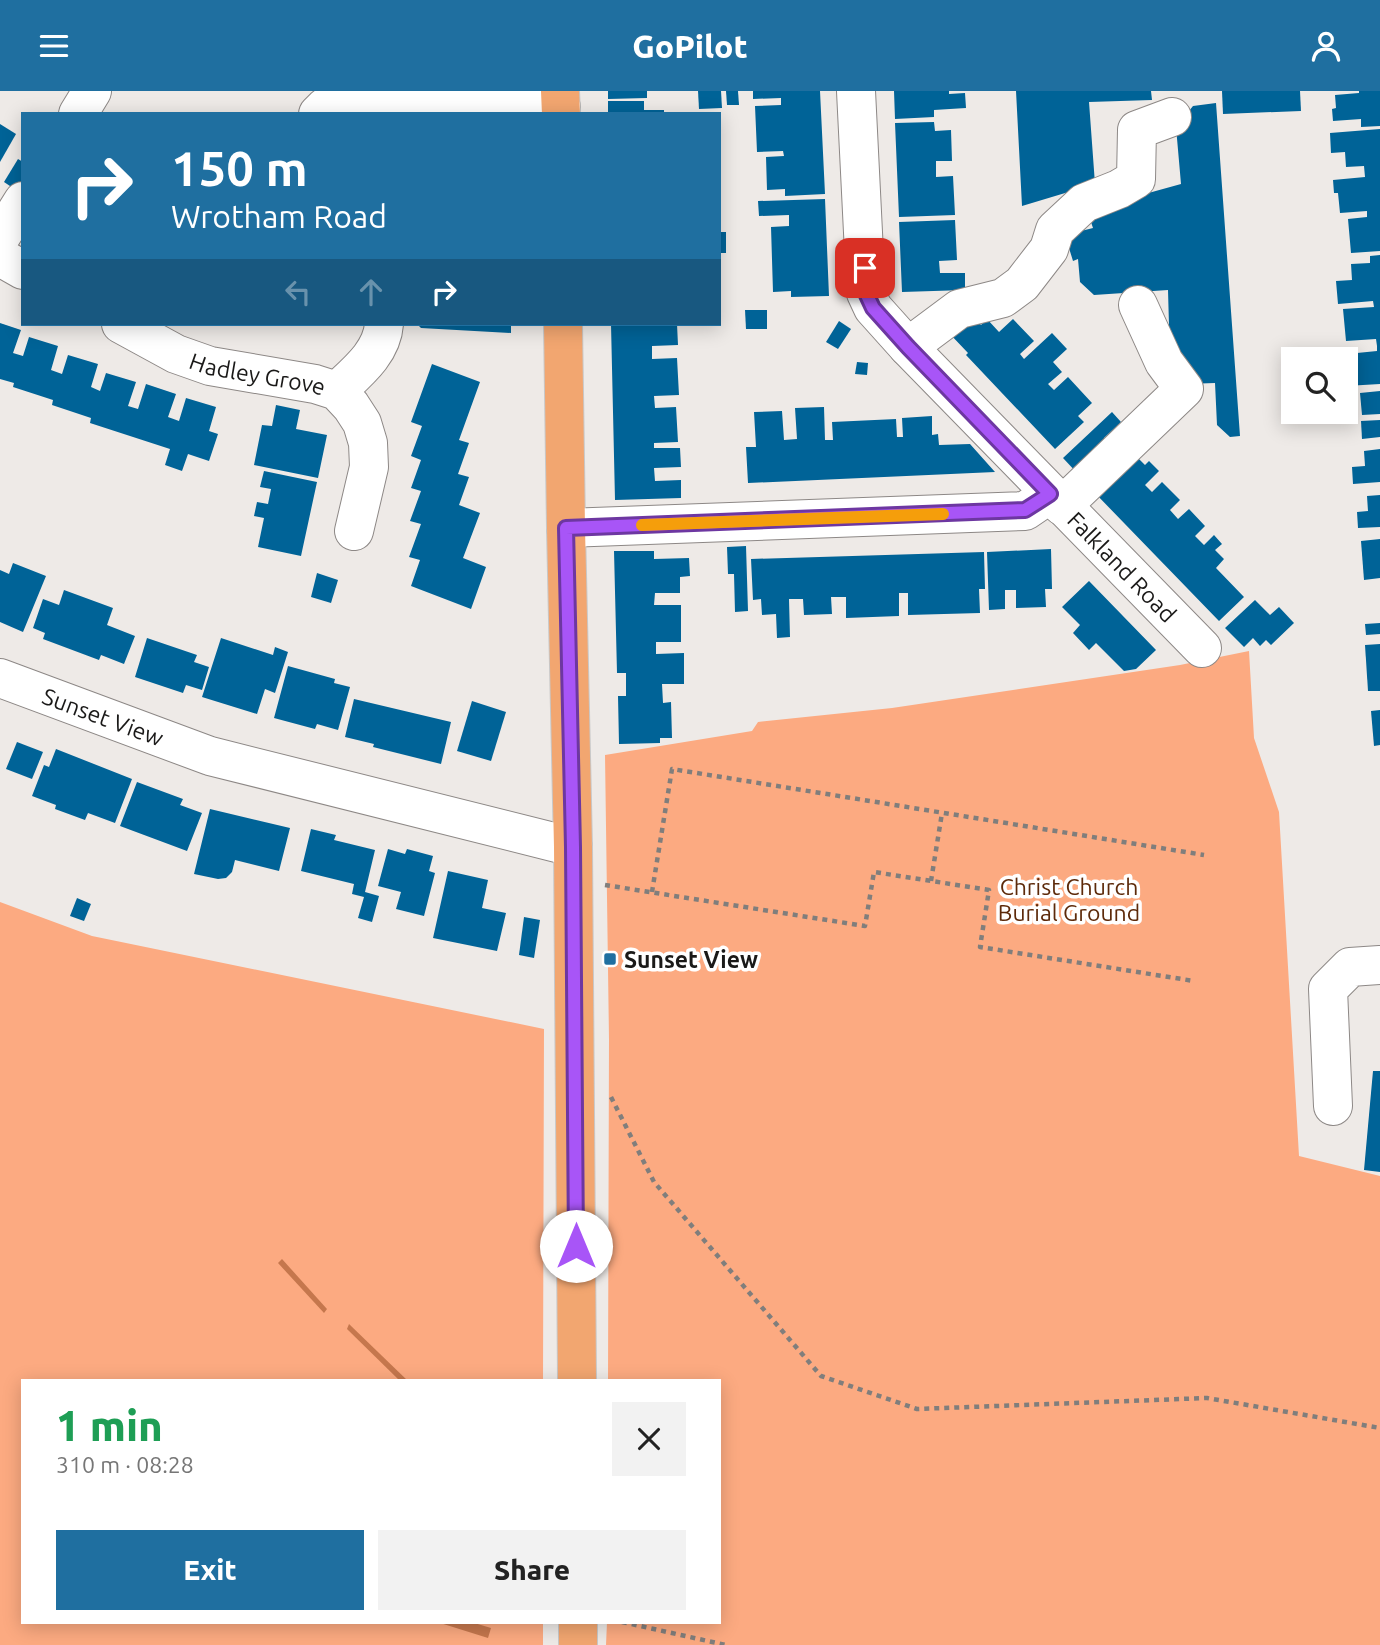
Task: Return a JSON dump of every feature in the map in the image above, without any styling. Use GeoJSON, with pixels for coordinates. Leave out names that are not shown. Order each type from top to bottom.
{"type":"FeatureCollection","features":[{"type":"Feature","properties":{"kind":"main road"},"geometry":{"type":"LineString","coordinates":[[563,326],[573,863],[577,1379]]}},
{"type":"Feature","properties":{"kind":"main road"},"geometry":{"type":"LineString","coordinates":[[578,1624],[578,1645]]}},
{"type":"Feature","properties":{"kind":"street"},"geometry":{"type":"LineString","coordinates":[[79,112],[92,91]]}},
{"type":"Feature","properties":{"kind":"street","name":"Falkland Road"},"geometry":{"type":"LineString","coordinates":[[856,91],[866,293],[873,308],[1202,649]]}},
{"type":"Feature","properties":{"kind":"street"},"geometry":{"type":"LineString","coordinates":[[320,112],[325,107],[345,100],[561,104]]}},
{"type":"Feature","properties":{"kind":"street"},"geometry":{"type":"LineString","coordinates":[[908,347],[959,309],[1003,298],[1021,284],[1049,249],[1055,230],[1084,203],[1136,179],[1137,129],[1172,117]]}},
{"type":"Feature","properties":{"kind":"street"},"geometry":{"type":"LineString","coordinates":[[0,238],[21,204]]}},
{"type":"Feature","properties":{"kind":"street"},"geometry":{"type":"LineString","coordinates":[[0,257],[21,269]]}},
{"type":"Feature","properties":{"kind":"street"},"geometry":{"type":"LineString","coordinates":[[566,528],[1025,510],[1056,500],[1184,389],[1164,362],[1138,305]]}},
{"type":"Feature","properties":{"kind":"street","name":"Hadley Grove"},"geometry":{"type":"LineString","coordinates":[[125,326],[176,353],[211,366],[315,384],[337,391],[362,423],[368,443],[369,467],[354,531]]}},
{"type":"Feature","properties":{"kind":"street"},"geometry":{"type":"LineString","coordinates":[[337,391],[377,348],[384,326]]}},
{"type":"Feature","properties":{"kind":"street","name":"Sunset View"},"geometry":{"type":"LineString","coordinates":[[0,678],[210,756],[573,863]]}},
{"type":"Feature","properties":{"kind":"street"},"geometry":{"type":"LineString","coordinates":[[1334,1106],[1328,989],[1350,967],[1380,965]]}},
{"type":"Feature","properties":{"kind":"path"},"geometry":{"type":"LineString","coordinates":[[652,892],[672,769],[1205,855]]}},
{"type":"Feature","properties":{"kind":"path"},"geometry":{"type":"LineString","coordinates":[[931,881],[942,813]]}},
{"type":"Feature","properties":{"kind":"path"},"geometry":{"type":"LineString","coordinates":[[573,863],[652,892],[865,926],[874,872],[989,890],[980,947],[1194,981]]}},
{"type":"Feature","properties":{"kind":"path"},"geometry":{"type":"LineString","coordinates":[[606,1087],[654,1182],[821,1376],[917,1409],[1207,1398],[1380,1428]]}},
{"type":"Feature","properties":{"kind":"path"},"geometry":{"type":"LineString","coordinates":[[631,1624],[726,1645]]}},
{"type":"Feature","properties":{"kind":"green space","name":"Christ Church Burial Ground"},"geometry":{"type":"Polygon","coordinates":[[[1249,651],[1254,738],[1279,812],[1299,1156],[1380,1176],[1380,1645],[606,1645],[607,1624],[721,1624],[721,1379],[608,1379],[609,1039],[605,755],[752,731],[758,722],[892,708],[1180,665],[1249,651]]]}},
{"type":"Feature","properties":{"kind":"green space"},"geometry":{"type":"Polygon","coordinates":[[[0,902],[92,936],[544,1029],[543,1379],[21,1379],[21,1624],[543,1624],[543,1645],[0,1645],[0,902]]]}},
{"type":"Feature","properties":{"kind":"shaded area"},"geometry":{"type":"Polygon","coordinates":[[[282,1259],[327,1309],[324,1313],[278,1263],[282,1259]]]}},
{"type":"Feature","properties":{"kind":"shaded area"},"geometry":{"type":"Polygon","coordinates":[[[349,1324],[406,1379],[398,1379],[347,1329],[349,1324]]]}},
{"type":"Feature","properties":{"kind":"shaded area"},"geometry":{"type":"Polygon","coordinates":[[[443,1624],[478,1624],[491,1628],[488,1638],[443,1624]]]}},
{"type":"Feature","properties":{"kind":"building"},"geometry":{"type":"Polygon","coordinates":[[[608,91],[647,91],[647,98],[608,99],[608,91]]]}},
{"type":"Feature","properties":{"kind":"building"},"geometry":{"type":"Polygon","coordinates":[[[698,91],[721,91],[722,108],[699,109],[698,91]]]}},
{"type":"Feature","properties":{"kind":"building"},"geometry":{"type":"Polygon","coordinates":[[[726,91],[738,91],[739,105],[727,105],[726,91]]]}},
{"type":"Feature","properties":{"kind":"building"},"geometry":{"type":"Polygon","coordinates":[[[753,91],[820,91],[825,194],[785,196],[785,189],[767,190],[766,157],[784,156],[783,151],[757,152],[755,106],[781,105],[781,98],[753,99],[753,91]]]}},
{"type":"Feature","properties":{"kind":"building"},"geometry":{"type":"Polygon","coordinates":[[[894,91],[965,93],[966,108],[934,110],[934,117],[895,119],[894,91]]]}},
{"type":"Feature","properties":{"kind":"building"},"geometry":{"type":"Polygon","coordinates":[[[1016,91],[1151,91],[1152,100],[1089,102],[1095,184],[1022,206],[1016,91]]]}},
{"type":"Feature","properties":{"kind":"building"},"geometry":{"type":"Polygon","coordinates":[[[1222,91],[1300,91],[1301,111],[1223,114],[1222,91]]]}},
{"type":"Feature","properties":{"kind":"building"},"geometry":{"type":"Polygon","coordinates":[[[1380,91],[1380,126],[1361,127],[1361,119],[1333,121],[1335,95],[1380,91]]]}},
{"type":"Feature","properties":{"kind":"building"},"geometry":{"type":"Polygon","coordinates":[[[608,101],[644,101],[644,110],[664,110],[664,112],[608,112],[608,101]]]}},
{"type":"Feature","properties":{"kind":"building"},"geometry":{"type":"Polygon","coordinates":[[[1216,103],[1240,436],[1230,437],[1217,425],[1215,383],[1186,384],[1170,362],[1168,290],[1094,295],[1080,282],[1078,259],[1073,261],[1065,235],[1093,228],[1087,210],[1181,184],[1176,127],[1193,106],[1216,103]]]}},
{"type":"Feature","properties":{"kind":"building"},"geometry":{"type":"Polygon","coordinates":[[[934,122],[935,131],[951,130],[952,161],[936,161],[936,177],[953,176],[955,215],[899,217],[895,123],[934,122]]]}},
{"type":"Feature","properties":{"kind":"building"},"geometry":{"type":"Polygon","coordinates":[[[0,124],[16,134],[0,162],[0,124]]]}},
{"type":"Feature","properties":{"kind":"building"},"geometry":{"type":"Polygon","coordinates":[[[1380,129],[1380,251],[1351,253],[1348,219],[1367,217],[1367,211],[1340,213],[1338,193],[1334,193],[1333,180],[1365,177],[1364,166],[1346,167],[1345,152],[1331,153],[1330,133],[1380,129]]]}},
{"type":"Feature","properties":{"kind":"building"},"geometry":{"type":"Polygon","coordinates":[[[18,159],[21,161],[21,184],[16,190],[4,182],[18,159]]]}},
{"type":"Feature","properties":{"kind":"building"},"geometry":{"type":"Polygon","coordinates":[[[825,199],[829,296],[791,297],[791,291],[773,292],[771,227],[789,226],[789,215],[759,216],[758,201],[825,199]]]}},
{"type":"Feature","properties":{"kind":"building"},"geometry":{"type":"Polygon","coordinates":[[[955,220],[957,260],[939,261],[940,273],[965,273],[965,290],[902,292],[899,222],[955,220]]]}},
{"type":"Feature","properties":{"kind":"building"},"geometry":{"type":"Polygon","coordinates":[[[721,232],[726,232],[726,253],[721,253],[721,232]]]}},
{"type":"Feature","properties":{"kind":"building"},"geometry":{"type":"Polygon","coordinates":[[[1380,255],[1380,384],[1358,385],[1358,353],[1377,351],[1376,339],[1346,341],[1343,309],[1374,307],[1373,301],[1338,304],[1336,281],[1352,280],[1351,264],[1370,263],[1370,256],[1380,255]]]}},
{"type":"Feature","properties":{"kind":"building"},"geometry":{"type":"Polygon","coordinates":[[[745,310],[767,310],[767,329],[746,329],[745,310]]]}},
{"type":"Feature","properties":{"kind":"building"},"geometry":{"type":"Polygon","coordinates":[[[970,313],[981,325],[987,319],[999,332],[1013,319],[1034,341],[1020,354],[1024,359],[1052,333],[1067,349],[1053,362],[1062,372],[1048,384],[1054,390],[1068,377],[1092,403],[1078,416],[1084,422],[1055,449],[966,355],[968,353],[949,333],[970,313]]]}},
{"type":"Feature","properties":{"kind":"building"},"geometry":{"type":"Polygon","coordinates":[[[839,321],[851,329],[838,349],[826,342],[839,321]]]}},
{"type":"Feature","properties":{"kind":"building"},"geometry":{"type":"Polygon","coordinates":[[[0,323],[21,330],[13,353],[23,356],[29,337],[58,346],[51,370],[62,374],[68,355],[98,364],[91,387],[100,391],[106,373],[136,382],[128,406],[138,409],[146,384],[176,394],[168,417],[179,421],[186,398],[216,407],[209,431],[218,434],[209,461],[188,454],[182,471],[165,465],[170,449],[90,423],[91,418],[52,405],[53,400],[13,387],[14,383],[0,379],[0,323]]]}},
{"type":"Feature","properties":{"kind":"building"},"geometry":{"type":"Polygon","coordinates":[[[419,326],[511,326],[511,333],[419,326]]]}},
{"type":"Feature","properties":{"kind":"building"},"geometry":{"type":"Polygon","coordinates":[[[611,326],[677,326],[678,345],[652,346],[652,359],[677,358],[679,395],[654,396],[655,408],[676,407],[678,442],[654,443],[654,448],[680,448],[681,467],[654,468],[655,481],[681,480],[681,498],[615,500],[611,326]]]}},
{"type":"Feature","properties":{"kind":"building"},"geometry":{"type":"Polygon","coordinates":[[[857,362],[868,363],[867,375],[855,374],[857,362]]]}},
{"type":"Feature","properties":{"kind":"building"},"geometry":{"type":"Polygon","coordinates":[[[432,364],[480,382],[459,440],[469,443],[458,474],[469,477],[459,505],[480,513],[463,558],[486,567],[471,609],[411,586],[420,560],[409,557],[421,524],[410,521],[421,491],[411,488],[421,460],[411,456],[422,426],[411,422],[432,364]]]}},
{"type":"Feature","properties":{"kind":"building"},"geometry":{"type":"Polygon","coordinates":[[[1380,391],[1380,414],[1362,415],[1360,393],[1380,391]]]}},
{"type":"Feature","properties":{"kind":"building"},"geometry":{"type":"Polygon","coordinates":[[[276,405],[300,410],[296,429],[327,435],[318,478],[254,465],[262,425],[272,426],[276,405]]]}},
{"type":"Feature","properties":{"kind":"building"},"geometry":{"type":"Polygon","coordinates":[[[824,407],[825,440],[833,440],[832,422],[896,419],[897,437],[903,437],[902,418],[932,416],[932,435],[938,434],[939,445],[970,444],[995,472],[748,483],[746,447],[756,447],[754,412],[782,411],[784,440],[797,439],[795,408],[824,407]]]}},
{"type":"Feature","properties":{"kind":"building"},"geometry":{"type":"Polygon","coordinates":[[[1112,412],[1121,422],[1104,438],[1110,443],[1078,474],[1063,458],[1112,412]]]}},
{"type":"Feature","properties":{"kind":"building"},"geometry":{"type":"Polygon","coordinates":[[[1380,420],[1380,437],[1362,439],[1361,421],[1380,420]]]}},
{"type":"Feature","properties":{"kind":"building"},"geometry":{"type":"Polygon","coordinates":[[[1380,449],[1380,482],[1353,484],[1352,467],[1365,466],[1364,451],[1380,449]]]}},
{"type":"Feature","properties":{"kind":"building"},"geometry":{"type":"Polygon","coordinates":[[[1136,456],[1145,465],[1149,461],[1159,471],[1145,485],[1152,492],[1162,482],[1180,500],[1170,510],[1178,519],[1189,509],[1205,526],[1195,536],[1204,545],[1214,535],[1222,544],[1215,550],[1224,559],[1216,568],[1244,597],[1219,621],[1093,491],[1136,456]]]}},
{"type":"Feature","properties":{"kind":"building"},"geometry":{"type":"Polygon","coordinates":[[[264,471],[317,482],[301,556],[258,547],[264,518],[254,516],[257,502],[268,504],[271,489],[260,487],[264,471]]]}},
{"type":"Feature","properties":{"kind":"building"},"geometry":{"type":"Polygon","coordinates":[[[1380,495],[1380,527],[1358,528],[1357,512],[1368,511],[1367,496],[1380,495]]]}},
{"type":"Feature","properties":{"kind":"building"},"geometry":{"type":"Polygon","coordinates":[[[1380,539],[1380,578],[1364,580],[1361,541],[1380,539]]]}},
{"type":"Feature","properties":{"kind":"building"},"geometry":{"type":"Polygon","coordinates":[[[746,546],[748,611],[735,612],[734,574],[728,574],[727,547],[746,546]]]}},
{"type":"Feature","properties":{"kind":"building"},"geometry":{"type":"Polygon","coordinates":[[[1051,549],[1052,589],[1045,589],[1046,607],[1016,608],[1016,590],[1005,590],[1005,609],[989,610],[987,552],[1051,549]]]}},
{"type":"Feature","properties":{"kind":"building"},"geometry":{"type":"Polygon","coordinates":[[[614,551],[654,551],[654,559],[689,558],[690,576],[680,577],[680,593],[655,593],[654,605],[681,605],[681,642],[656,642],[656,654],[684,653],[684,684],[662,684],[663,703],[671,702],[672,738],[660,738],[660,743],[619,744],[618,696],[626,696],[626,673],[617,673],[614,551]]]}},
{"type":"Feature","properties":{"kind":"building"},"geometry":{"type":"Polygon","coordinates":[[[984,552],[985,589],[979,589],[980,613],[908,615],[908,593],[899,593],[899,616],[846,618],[846,597],[831,597],[832,614],[804,615],[803,599],[789,599],[790,637],[777,638],[776,614],[762,615],[761,599],[753,600],[751,559],[984,552]]]}},
{"type":"Feature","properties":{"kind":"building"},"geometry":{"type":"Polygon","coordinates":[[[13,563],[46,576],[23,632],[0,622],[0,570],[9,574],[13,563]]]}},
{"type":"Feature","properties":{"kind":"building"},"geometry":{"type":"Polygon","coordinates":[[[317,573],[338,580],[331,603],[311,597],[317,573]]]}},
{"type":"Feature","properties":{"kind":"building"},"geometry":{"type":"Polygon","coordinates":[[[1089,581],[1156,650],[1136,669],[1124,671],[1096,643],[1089,650],[1073,633],[1080,625],[1062,607],[1089,581]]]}},
{"type":"Feature","properties":{"kind":"building"},"geometry":{"type":"Polygon","coordinates":[[[64,590],[113,608],[107,625],[135,636],[124,664],[101,655],[99,660],[43,639],[45,633],[33,628],[43,599],[59,605],[64,590]]]}},
{"type":"Feature","properties":{"kind":"building"},"geometry":{"type":"Polygon","coordinates":[[[1255,600],[1270,615],[1279,607],[1294,623],[1271,645],[1266,640],[1260,646],[1253,638],[1244,647],[1225,628],[1255,600]]]}},
{"type":"Feature","properties":{"kind":"building"},"geometry":{"type":"Polygon","coordinates":[[[1380,623],[1380,634],[1366,635],[1365,624],[1380,623]]]}},
{"type":"Feature","properties":{"kind":"building"},"geometry":{"type":"Polygon","coordinates":[[[147,638],[197,655],[194,662],[209,667],[202,690],[186,685],[183,693],[135,677],[147,638]]]}},
{"type":"Feature","properties":{"kind":"building"},"geometry":{"type":"Polygon","coordinates":[[[221,638],[273,655],[275,647],[288,652],[275,693],[265,689],[257,714],[202,697],[221,638]]]}},
{"type":"Feature","properties":{"kind":"building"},"geometry":{"type":"Polygon","coordinates":[[[1380,644],[1380,691],[1368,691],[1365,645],[1380,644]]]}},
{"type":"Feature","properties":{"kind":"building"},"geometry":{"type":"Polygon","coordinates":[[[288,666],[335,679],[334,683],[350,687],[338,730],[317,724],[315,729],[274,718],[288,666]]]}},
{"type":"Feature","properties":{"kind":"building"},"geometry":{"type":"Polygon","coordinates":[[[354,699],[451,722],[441,764],[345,737],[354,699]]]}},
{"type":"Feature","properties":{"kind":"building"},"geometry":{"type":"Polygon","coordinates":[[[472,701],[506,712],[491,761],[457,751],[472,701]]]}},
{"type":"Feature","properties":{"kind":"building"},"geometry":{"type":"Polygon","coordinates":[[[1380,710],[1380,745],[1374,746],[1371,711],[1380,710]]]}},
{"type":"Feature","properties":{"kind":"building"},"geometry":{"type":"Polygon","coordinates":[[[17,742],[43,752],[32,779],[6,769],[17,742]]]}},
{"type":"Feature","properties":{"kind":"building"},"geometry":{"type":"Polygon","coordinates":[[[56,749],[132,779],[115,823],[88,813],[85,820],[55,809],[56,805],[32,796],[44,765],[49,767],[56,749]]]}},
{"type":"Feature","properties":{"kind":"building"},"geometry":{"type":"Polygon","coordinates":[[[137,782],[183,799],[180,805],[202,813],[187,851],[120,826],[137,782]]]}},
{"type":"Feature","properties":{"kind":"building"},"geometry":{"type":"Polygon","coordinates":[[[210,809],[290,828],[279,871],[235,860],[232,872],[226,878],[194,874],[210,809]]]}},
{"type":"Feature","properties":{"kind":"building"},"geometry":{"type":"Polygon","coordinates":[[[311,829],[336,835],[334,840],[375,850],[365,892],[379,896],[372,922],[358,918],[364,897],[352,894],[354,884],[301,871],[311,829]]]}},
{"type":"Feature","properties":{"kind":"building"},"geometry":{"type":"Polygon","coordinates":[[[388,849],[405,854],[407,849],[433,856],[429,871],[435,873],[424,916],[396,909],[401,892],[378,886],[388,849]]]}},
{"type":"Feature","properties":{"kind":"building"},"geometry":{"type":"Polygon","coordinates":[[[448,871],[488,880],[482,908],[506,913],[497,951],[433,938],[448,871]]]}},
{"type":"Feature","properties":{"kind":"building"},"geometry":{"type":"Polygon","coordinates":[[[77,898],[91,904],[84,921],[70,916],[77,898]]]}},
{"type":"Feature","properties":{"kind":"building"},"geometry":{"type":"Polygon","coordinates":[[[524,917],[540,920],[534,958],[519,955],[524,917]]]}},
{"type":"Feature","properties":{"kind":"building"},"geometry":{"type":"Polygon","coordinates":[[[1373,1071],[1380,1071],[1380,1172],[1364,1170],[1373,1071]]]}},
{"type":"Feature","properties":{"kind":"slow traffic"},"geometry":{"type":"LineString","coordinates":[[642,525],[943,514]]}},
{"type":"Feature","properties":{"kind":"place","name":"Sunset View"},"geometry":{"type":"Point","coordinates":[610,959]}},
{"type":"Feature","properties":{"kind":"route"},"geometry":{"type":"LineString","coordinates":[[576,1246],[573,847],[566,528],[1025,510],[1050,494],[873,308],[866,293],[865,268]]}}]}
